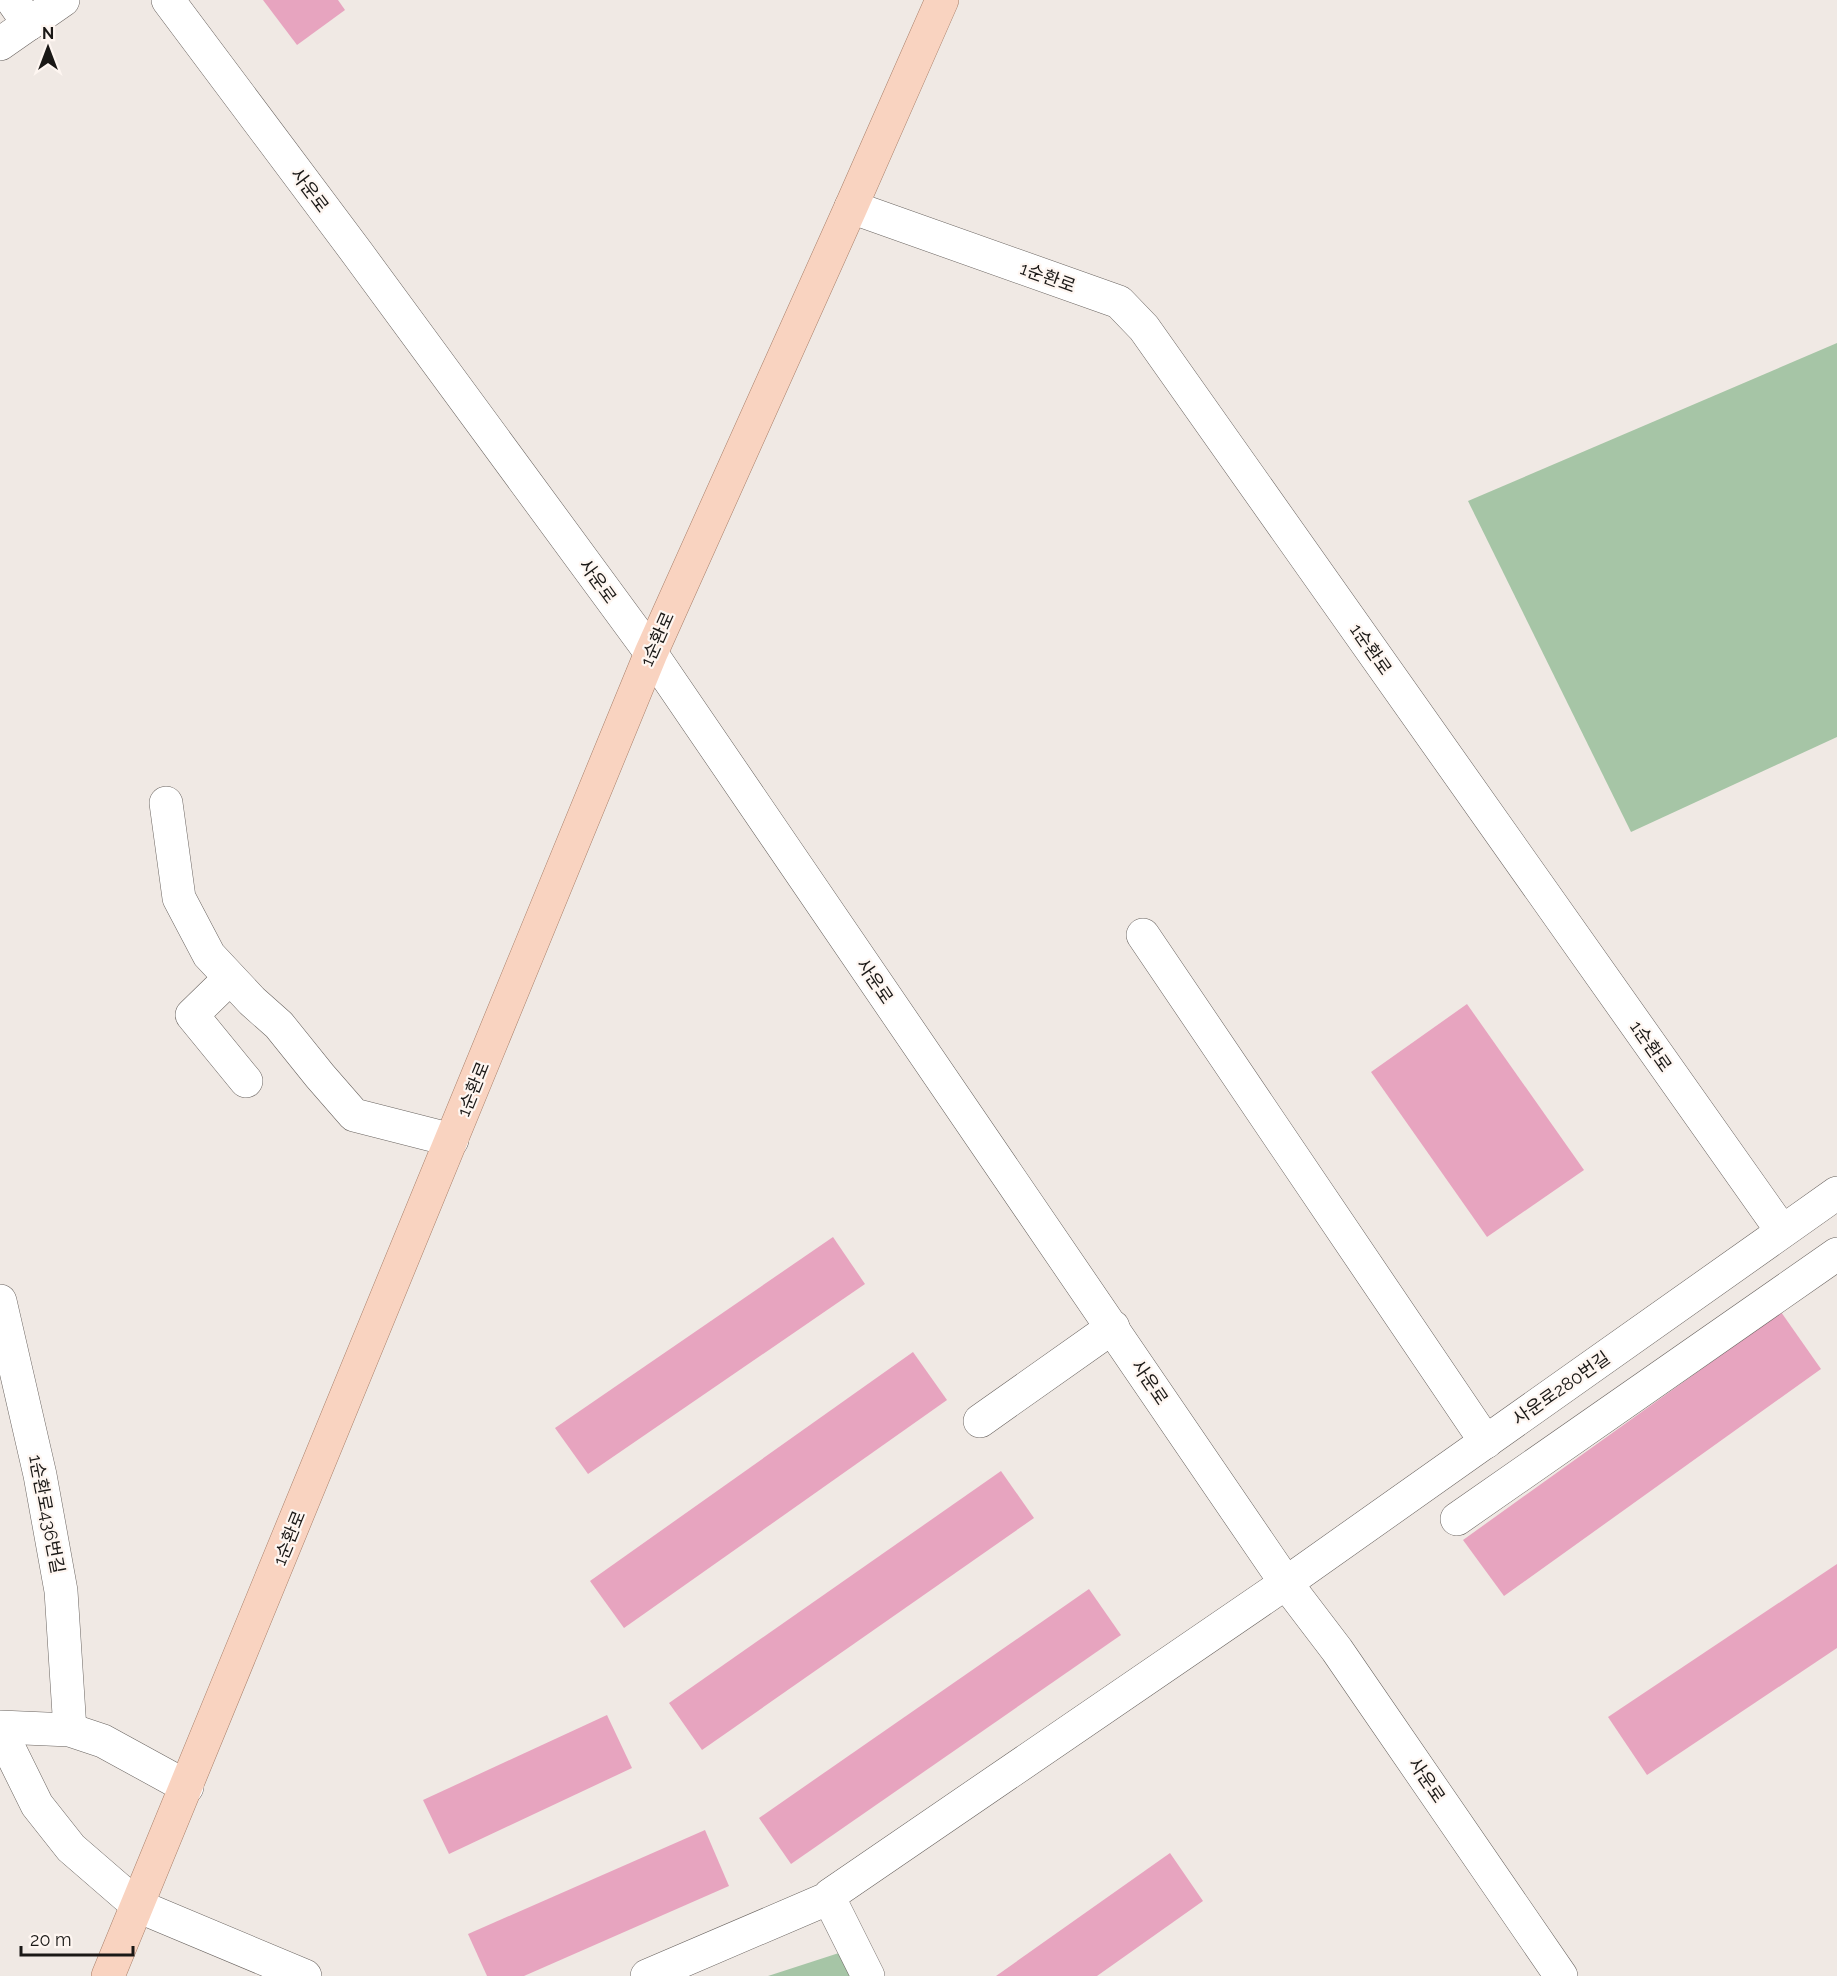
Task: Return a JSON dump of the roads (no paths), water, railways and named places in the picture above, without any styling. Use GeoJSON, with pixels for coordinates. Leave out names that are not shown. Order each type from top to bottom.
{"type":"FeatureCollection","features":[{"type":"Feature","properties":{"kind":"main road","name":"1순환로"},"geometry":{"type":"LineString","coordinates":[[108,1976],[651,653],[942,0]]}},
{"type":"Feature","properties":{"kind":"street"},"geometry":{"type":"LineString","coordinates":[[0,44],[21,12],[63,0]]}},
{"type":"Feature","properties":{"kind":"street","name":"사운로"},"geometry":{"type":"LineString","coordinates":[[168,0],[651,653],[1286,1583],[1337,1650],[1561,1976]]}},
{"type":"Feature","properties":{"kind":"street","name":"1순환로"},"geometry":{"type":"LineString","coordinates":[[851,207],[1119,303],[1144,328],[1782,1231]]}},
{"type":"Feature","properties":{"kind":"street"},"geometry":{"type":"LineString","coordinates":[[166,803],[179,898],[209,955],[252,1001],[279,1025],[354,1115],[452,1140]]}},
{"type":"Feature","properties":{"kind":"street"},"geometry":{"type":"LineString","coordinates":[[1143,935],[1486,1442]]}},
{"type":"Feature","properties":{"kind":"street"},"geometry":{"type":"LineString","coordinates":[[230,978],[192,1015],[246,1081]]}},
{"type":"Feature","properties":{"kind":"street","name":"사운로280번길"},"geometry":{"type":"LineString","coordinates":[[646,1976],[829,1898],[830,1895],[1286,1583],[1837,1193]]}},
{"type":"Feature","properties":{"kind":"street"},"geometry":{"type":"LineString","coordinates":[[1457,1520],[1837,1254]]}},
{"type":"Feature","properties":{"kind":"street","name":"1순환로436번길"},"geometry":{"type":"LineString","coordinates":[[0,1301],[40,1475],[61,1591],[70,1730]]}},
{"type":"Feature","properties":{"kind":"street"},"geometry":{"type":"LineString","coordinates":[[980,1421],[1113,1327]]}},
{"type":"Feature","properties":{"kind":"street"},"geometry":{"type":"LineString","coordinates":[[187,1786],[103,1742],[70,1730],[0,1729],[37,1805],[71,1848],[138,1906],[305,1976]]}},
{"type":"Feature","properties":{"kind":"street"},"geometry":{"type":"LineString","coordinates":[[829,1898],[868,1976]]}}]}
